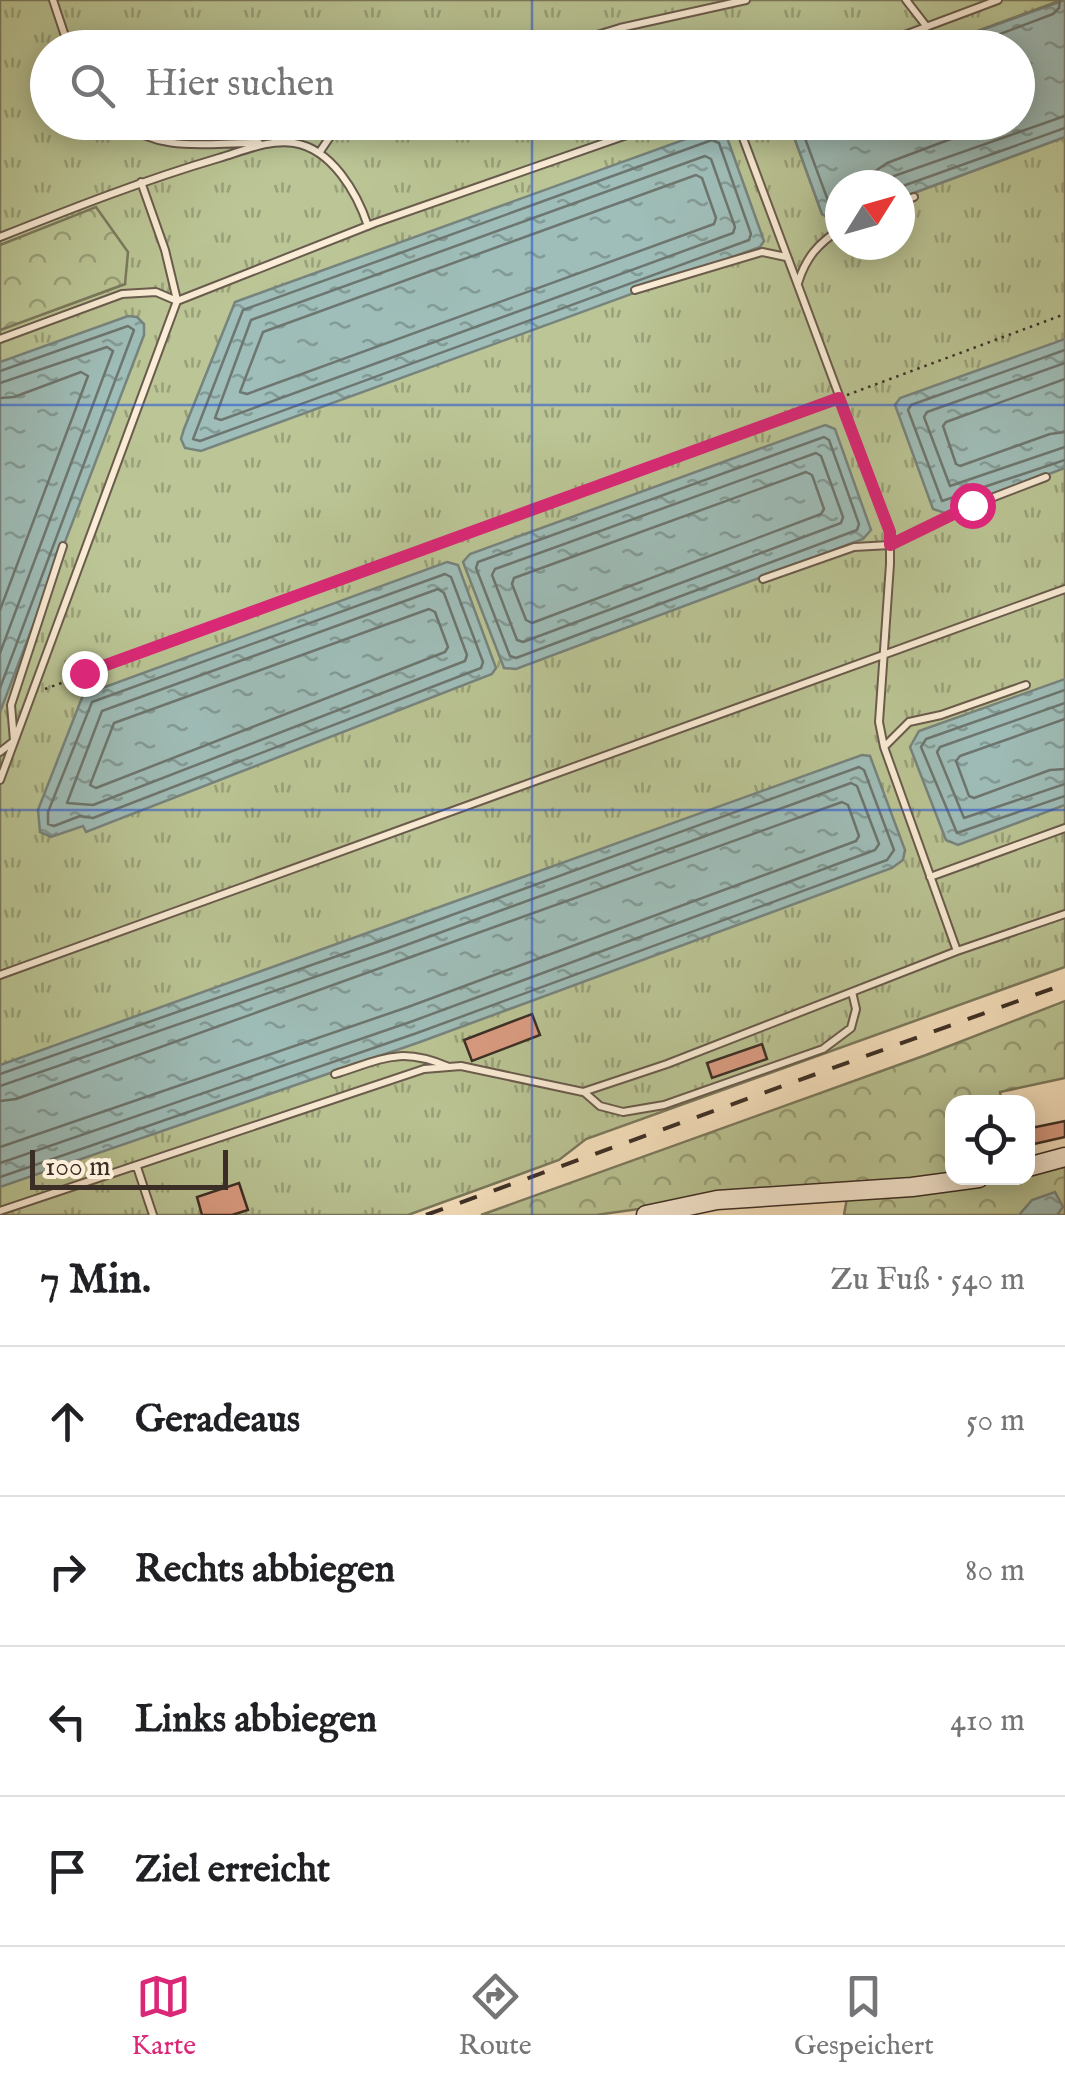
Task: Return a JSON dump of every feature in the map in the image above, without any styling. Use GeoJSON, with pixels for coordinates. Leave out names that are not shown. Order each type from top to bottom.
{"type":"FeatureCollection","features":[{"type":"Feature","properties":{"kind":"main road"},"geometry":{"type":"LineString","coordinates":[[1035,1164],[1065,1157]]}},
{"type":"Feature","properties":{"kind":"main road"},"geometry":{"type":"LineString","coordinates":[[646,1215],[718,1200],[945,1182]]}},
{"type":"Feature","properties":{"kind":"lane"},"geometry":{"type":"LineString","coordinates":[[54,0],[64,30]]}},
{"type":"Feature","properties":{"kind":"lane"},"geometry":{"type":"LineString","coordinates":[[613,30],[746,0]]}},
{"type":"Feature","properties":{"kind":"lane"},"geometry":{"type":"LineString","coordinates":[[906,0],[927,26]]}},
{"type":"Feature","properties":{"kind":"lane"},"geometry":{"type":"LineString","coordinates":[[917,30],[998,0]]}},
{"type":"Feature","properties":{"kind":"lane"},"geometry":{"type":"LineString","coordinates":[[152,140],[171,145],[296,143],[320,153],[340,174],[362,208],[368,226]]}},
{"type":"Feature","properties":{"kind":"lane"},"geometry":{"type":"LineString","coordinates":[[320,153],[328,140]]}},
{"type":"Feature","properties":{"kind":"lane"},"geometry":{"type":"LineString","coordinates":[[0,339],[122,294],[156,292],[177,302],[368,226],[613,140]]}},
{"type":"Feature","properties":{"kind":"lane"},"geometry":{"type":"LineString","coordinates":[[745,140],[890,532],[879,722],[884,747],[957,952]]}},
{"type":"Feature","properties":{"kind":"lane"},"geometry":{"type":"LineString","coordinates":[[0,237],[140,182],[270,142]]}},
{"type":"Feature","properties":{"kind":"lane"},"geometry":{"type":"LineString","coordinates":[[0,780],[177,302],[165,250],[140,182]]}},
{"type":"Feature","properties":{"kind":"lane"},"geometry":{"type":"LineString","coordinates":[[797,284],[803,266],[825,240]]}},
{"type":"Feature","properties":{"kind":"lane"},"geometry":{"type":"LineString","coordinates":[[636,290],[762,252],[787,257]]}},
{"type":"Feature","properties":{"kind":"lane"},"geometry":{"type":"LineString","coordinates":[[762,579],[854,547],[890,545],[972,505],[1046,477]]}},
{"type":"Feature","properties":{"kind":"lane"},"geometry":{"type":"LineString","coordinates":[[14,741],[11,705],[63,546]]}},
{"type":"Feature","properties":{"kind":"lane"},"geometry":{"type":"LineString","coordinates":[[0,975],[1065,589]]}},
{"type":"Feature","properties":{"kind":"lane"},"geometry":{"type":"LineString","coordinates":[[884,747],[909,722],[1026,685]]}},
{"type":"Feature","properties":{"kind":"lane"},"geometry":{"type":"LineString","coordinates":[[0,752],[14,741]]}},
{"type":"Feature","properties":{"kind":"lane"},"geometry":{"type":"LineString","coordinates":[[930,876],[1065,828]]}},
{"type":"Feature","properties":{"kind":"lane"},"geometry":{"type":"LineString","coordinates":[[583,1092],[1065,914]]}},
{"type":"Feature","properties":{"kind":"lane"},"geometry":{"type":"LineString","coordinates":[[0,1211],[424,1069],[461,1066],[583,1092],[600,1106],[623,1112],[664,1105],[823,1049],[851,1028],[856,1009],[852,992]]}},
{"type":"Feature","properties":{"kind":"lane"},"geometry":{"type":"LineString","coordinates":[[336,1074],[402,1053],[450,1067]]}},
{"type":"Feature","properties":{"kind":"lane"},"geometry":{"type":"LineString","coordinates":[[136,1166],[153,1215]]}},
{"type":"Feature","properties":{"kind":"path"},"geometry":{"type":"LineString","coordinates":[[31,698],[57,682],[1065,314]]}},
{"type":"Feature","properties":{"kind":"green space"},"geometry":{"type":"Polygon","coordinates":[[[0,0],[1062,0],[980,30],[30,30],[30,140],[795,140],[825,216],[825,260],[915,260],[915,192],[1065,137],[1065,967],[586,1139],[559,1160],[408,1215],[0,1215],[0,330],[125,284],[96,208],[0,245],[0,0]]]}},
{"type":"Feature","properties":{"kind":"green space"},"geometry":{"type":"Polygon","coordinates":[[[96,207],[128,252],[125,284],[0,330],[0,245],[96,207]]]}},
{"type":"Feature","properties":{"kind":"green space"},"geometry":{"type":"Polygon","coordinates":[[[1065,1001],[1065,1078],[1000,1092],[1001,1095],[945,1095],[945,1179],[717,1198],[596,1215],[481,1215],[1065,1001]]]}},
{"type":"Feature","properties":{"kind":"green space"},"geometry":{"type":"Polygon","coordinates":[[[1065,1159],[1065,1215],[844,1215],[848,1192],[945,1182],[1035,1185],[1035,1166],[1065,1159]]]}},
{"type":"Feature","properties":{"kind":"water"},"geometry":{"type":"Polygon","coordinates":[[[1065,0],[1065,137],[915,192],[915,170],[825,170],[825,216],[822,214],[795,140],[1035,140],[1035,30],[981,30],[1065,0]]]}},
{"type":"Feature","properties":{"kind":"water"},"geometry":{"type":"Polygon","coordinates":[[[683,140],[728,140],[764,241],[760,247],[201,451],[185,448],[181,439],[184,429],[235,302],[683,140]]]}},
{"type":"Feature","properties":{"kind":"water"},"geometry":{"type":"Polygon","coordinates":[[[128,316],[137,317],[144,324],[144,335],[0,712],[0,362],[128,316]]]}},
{"type":"Feature","properties":{"kind":"water"},"geometry":{"type":"Polygon","coordinates":[[[1065,339],[1065,468],[945,513],[933,509],[895,405],[900,398],[1065,339]]]}},
{"type":"Feature","properties":{"kind":"water"},"geometry":{"type":"Polygon","coordinates":[[[825,425],[835,429],[871,530],[863,539],[516,669],[504,668],[463,562],[470,554],[825,425]]]}},
{"type":"Feature","properties":{"kind":"water"},"geometry":{"type":"Polygon","coordinates":[[[447,562],[458,565],[496,668],[492,674],[86,832],[83,826],[51,837],[40,832],[38,810],[83,695],[447,562]]]}},
{"type":"Feature","properties":{"kind":"water"},"geometry":{"type":"Polygon","coordinates":[[[1065,679],[1065,805],[958,845],[946,840],[910,747],[919,731],[1065,679]]]}},
{"type":"Feature","properties":{"kind":"water"},"geometry":{"type":"Polygon","coordinates":[[[862,755],[870,756],[905,850],[903,860],[892,868],[420,1042],[0,1187],[0,1065],[862,755]]]}},
{"type":"Feature","properties":{"kind":"water"},"geometry":{"type":"Polygon","coordinates":[[[1055,1192],[1063,1207],[1057,1215],[1019,1215],[1032,1200],[1055,1192]]]}},
{"type":"Feature","properties":{"kind":"building"},"geometry":{"type":"Polygon","coordinates":[[[532,1014],[540,1035],[472,1061],[464,1040],[532,1014]]]}},
{"type":"Feature","properties":{"kind":"building"},"geometry":{"type":"Polygon","coordinates":[[[762,1044],[767,1059],[712,1078],[707,1063],[762,1044]]]}},
{"type":"Feature","properties":{"kind":"building"},"geometry":{"type":"Polygon","coordinates":[[[1065,1121],[1065,1137],[1035,1144],[1035,1127],[1065,1121]]]}},
{"type":"Feature","properties":{"kind":"building"},"geometry":{"type":"Polygon","coordinates":[[[239,1183],[248,1210],[232,1215],[202,1215],[197,1197],[239,1183]]]}},
{"type":"Feature","properties":{"kind":"railway"},"geometry":{"type":"LineString","coordinates":[[426,1215],[1065,984]]}},
{"type":"Feature","properties":{"kind":"route"},"geometry":{"type":"LineString","coordinates":[[84,673],[839,398],[890,532],[890,545],[972,505]]}}]}
